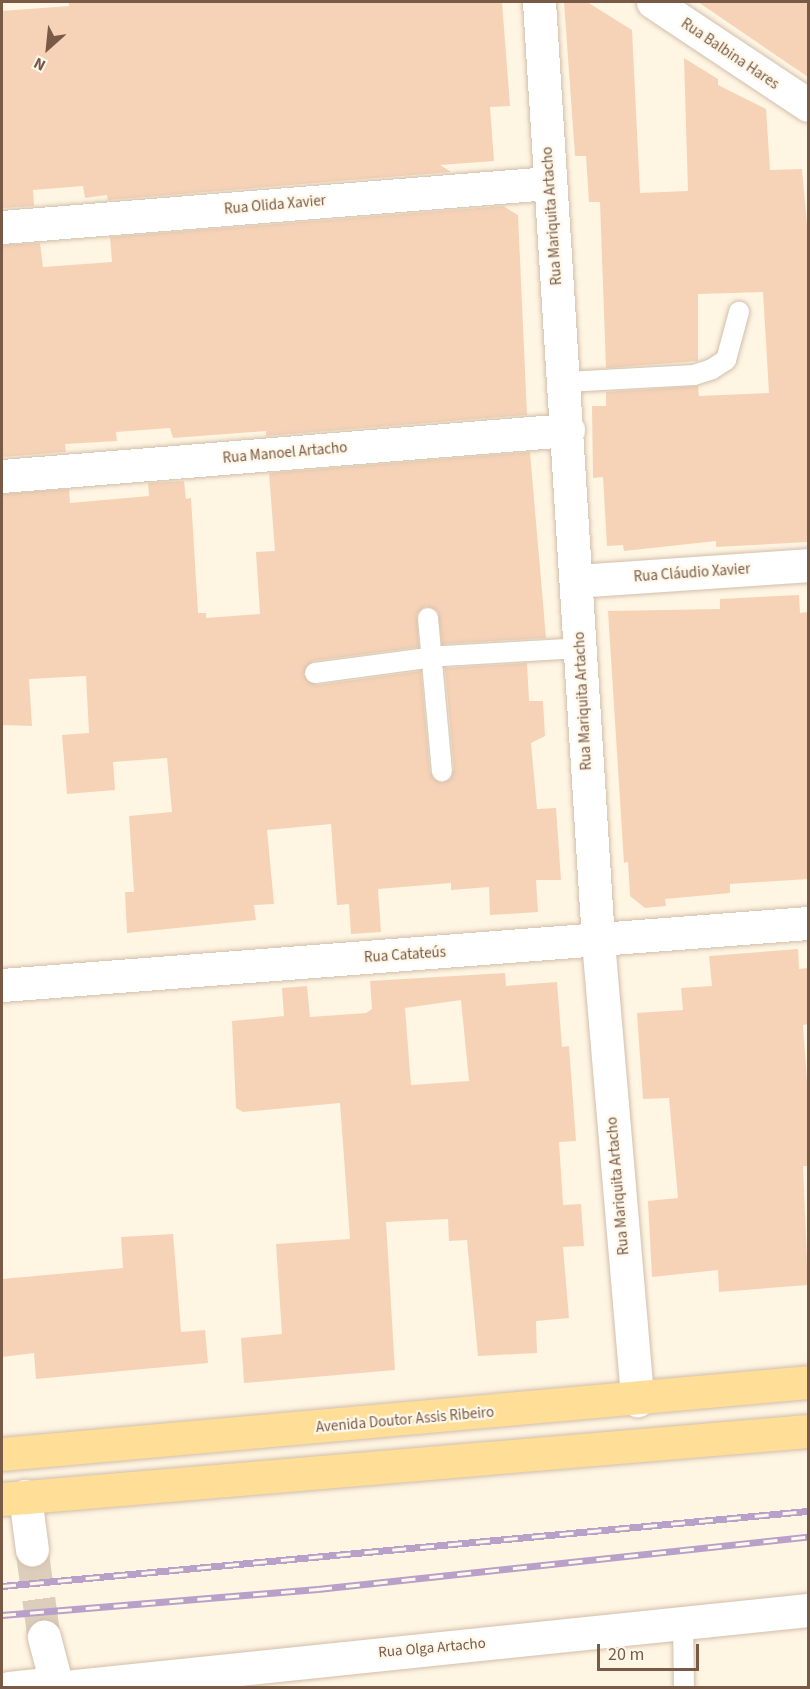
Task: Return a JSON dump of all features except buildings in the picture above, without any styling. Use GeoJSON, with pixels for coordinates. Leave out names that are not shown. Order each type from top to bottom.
{"type":"FeatureCollection","features":[{"type":"Feature","properties":{"kind":"main road","name":"Avenida Doutor Assis Ribeiro"},"geometry":{"type":"LineString","coordinates":[[2,1454],[637,1400],[808,1382]]}},
{"type":"Feature","properties":{"kind":"main road"},"geometry":{"type":"LineString","coordinates":[[13,1498],[808,1431]]}},
{"type":"Feature","properties":{"kind":"street","name":"Rua Mariquita Artacho"},"geometry":{"type":"LineString","coordinates":[[538,2],[549,183],[566,382],[598,941],[637,1400]]}},
{"type":"Feature","properties":{"kind":"street","name":"Rua Balbina Hares"},"geometry":{"type":"LineString","coordinates":[[652,2],[808,105]]}},
{"type":"Feature","properties":{"kind":"street","name":"Rua Olida Xavier"},"geometry":{"type":"LineString","coordinates":[[2,227],[549,183]]}},
{"type":"Feature","properties":{"kind":"street","name":"Rua Manoel Artacho"},"geometry":{"type":"LineString","coordinates":[[2,476],[568,430]]}},
{"type":"Feature","properties":{"kind":"street","name":"Rua Cláudio Xavier"},"geometry":{"type":"LineString","coordinates":[[576,581],[808,565]]}},
{"type":"Feature","properties":{"kind":"street","name":"Rua Catateús"},"geometry":{"type":"LineString","coordinates":[[2,985],[598,941],[808,923]]}},
{"type":"Feature","properties":{"kind":"street"},"geometry":{"type":"LineString","coordinates":[[13,1498],[32,1550]]}},
{"type":"Feature","properties":{"kind":"street","name":"Rua Olga Artacho"},"geometry":{"type":"LineString","coordinates":[[9,1688],[808,1610]]}},
{"type":"Feature","properties":{"kind":"street"},"geometry":{"type":"LineString","coordinates":[[44,1637],[56,1685]]}},
{"type":"Feature","properties":{"kind":"lane"},"geometry":{"type":"LineString","coordinates":[[566,382],[694,375],[712,369],[726,360],[739,312]]}},
{"type":"Feature","properties":{"kind":"lane"},"geometry":{"type":"LineString","coordinates":[[428,618],[442,771]]}},
{"type":"Feature","properties":{"kind":"lane"},"geometry":{"type":"LineString","coordinates":[[315,673],[432,659],[580,648]]}},
{"type":"Feature","properties":{"kind":"lane"},"geometry":{"type":"LineString","coordinates":[[683,1624],[684,1688]]}},
{"type":"Feature","properties":{"kind":"tunnel"},"geometry":{"type":"LineString","coordinates":[[32,1550],[44,1637]]}},
{"type":"Feature","properties":{"kind":"railway"},"geometry":{"type":"LineString","coordinates":[[2,1586],[808,1511]]}},
{"type":"Feature","properties":{"kind":"railway"},"geometry":{"type":"LineString","coordinates":[[2,1615],[318,1589],[808,1537]]}}]}
